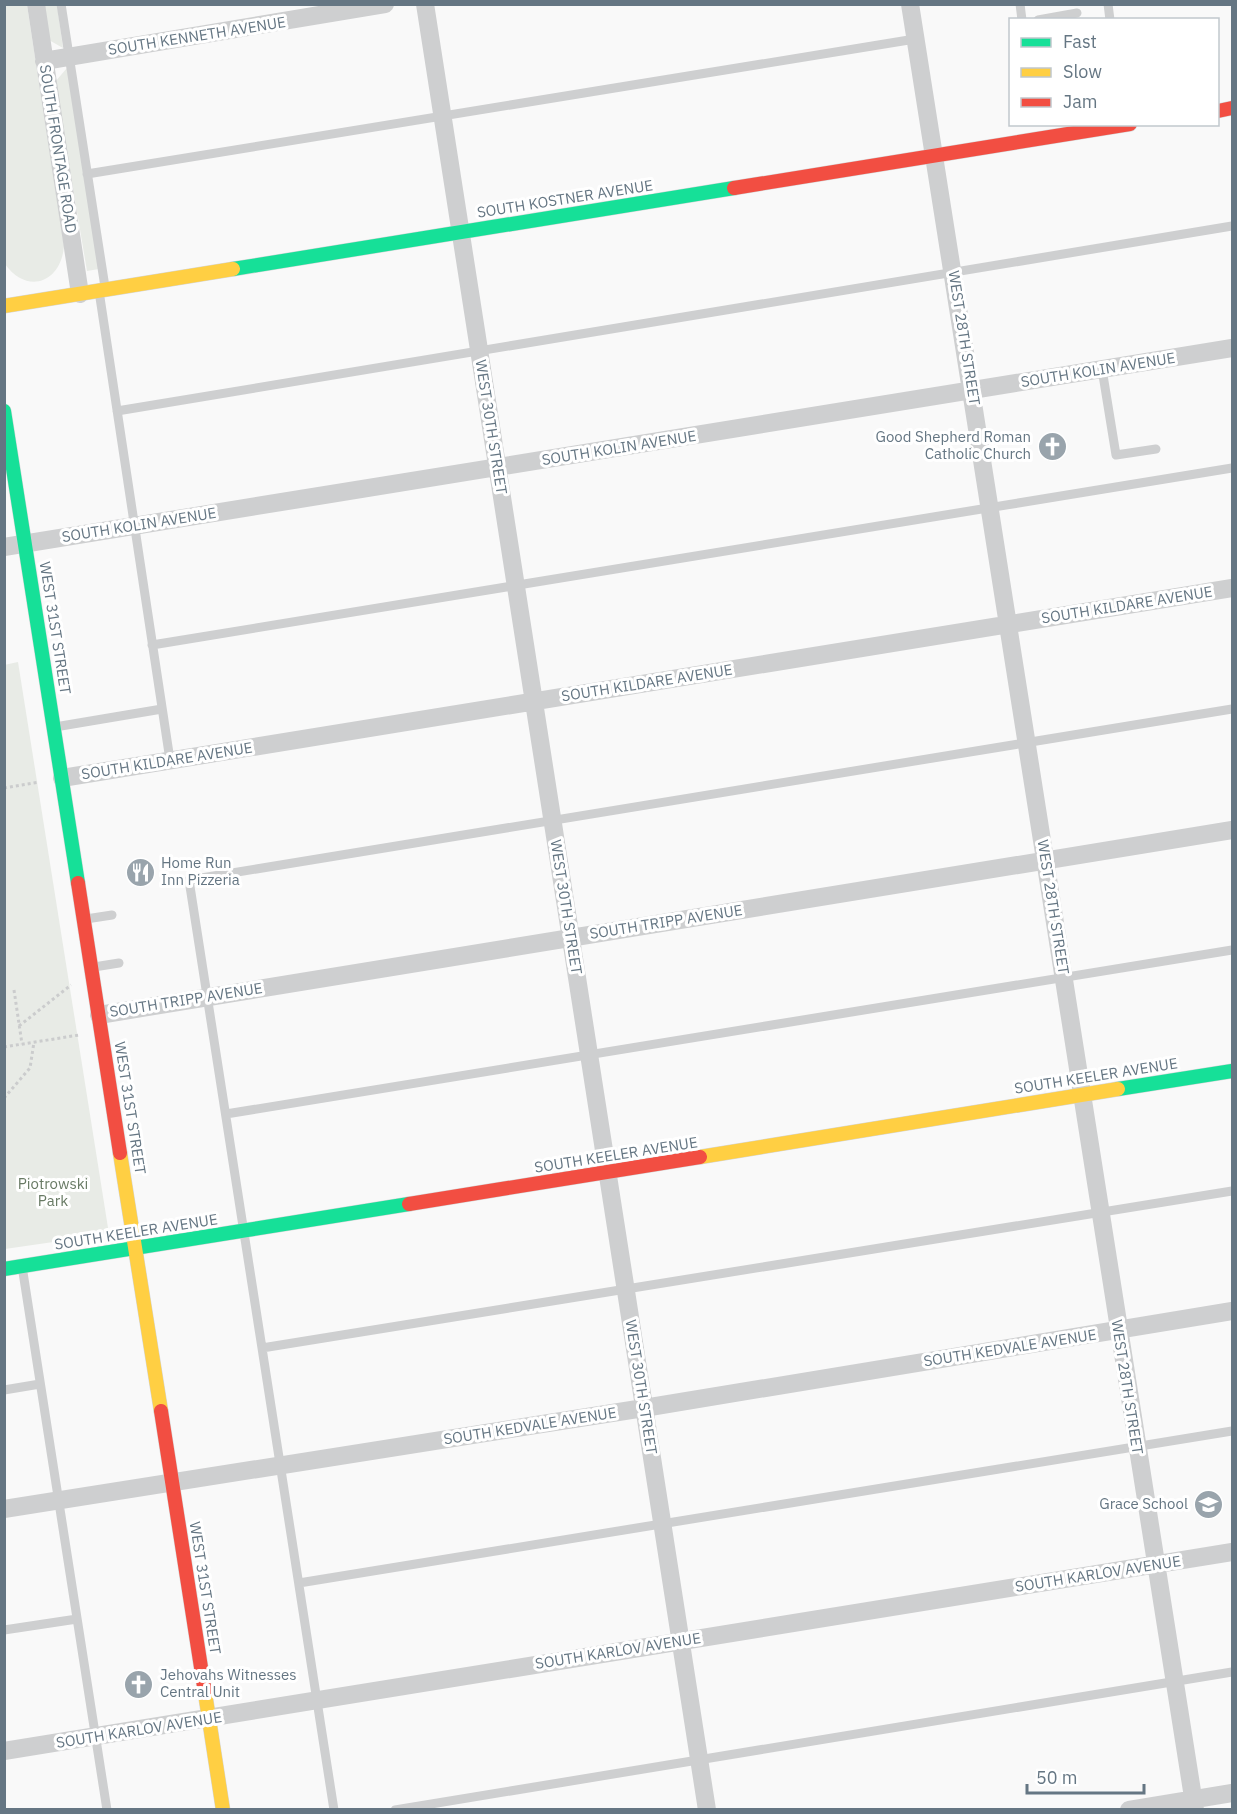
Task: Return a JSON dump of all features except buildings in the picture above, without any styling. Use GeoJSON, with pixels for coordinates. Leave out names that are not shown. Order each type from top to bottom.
{"type":"FeatureCollection","features":[{"type":"Feature","properties":{"kind":"street","name":"SOUTH FRONTAGE ROAD"},"geometry":{"type":"LineString","coordinates":[[36,4],[80,294]]}},
{"type":"Feature","properties":{"kind":"street","name":"SOUTH KENNETH AVENUE"},"geometry":{"type":"LineString","coordinates":[[44,61],[385,4]]}},
{"type":"Feature","properties":{"kind":"street","name":"WEST 30TH STREET"},"geometry":{"type":"LineString","coordinates":[[425,4],[707,1809]]}},
{"type":"Feature","properties":{"kind":"street","name":"WEST 28TH STREET"},"geometry":{"type":"LineString","coordinates":[[910,4],[1194,1804]]}},
{"type":"Feature","properties":{"kind":"street","name":"SOUTH KOSTNER AVENUE"},"geometry":{"type":"LineString","coordinates":[[4,306],[1122,126]]}},
{"type":"Feature","properties":{"kind":"street","name":"SOUTH KOLIN AVENUE"},"geometry":{"type":"LineString","coordinates":[[4,547],[1233,348]]}},
{"type":"Feature","properties":{"kind":"street","name":"WEST 31ST STREET"},"geometry":{"type":"LineString","coordinates":[[4,411],[223,1809]]}},
{"type":"Feature","properties":{"kind":"street","name":"SOUTH KILDARE AVENUE"},"geometry":{"type":"LineString","coordinates":[[62,778],[1233,588]]}},
{"type":"Feature","properties":{"kind":"street","name":"SOUTH TRIPP AVENUE"},"geometry":{"type":"LineString","coordinates":[[99,1014],[1233,830]]}},
{"type":"Feature","properties":{"kind":"street","name":"SOUTH KEELER AVENUE"},"geometry":{"type":"LineString","coordinates":[[4,1269],[1233,1071]]}},
{"type":"Feature","properties":{"kind":"street","name":"SOUTH KEDVALE AVENUE"},"geometry":{"type":"LineString","coordinates":[[4,1509],[644,1408],[1233,1311]]}},
{"type":"Feature","properties":{"kind":"street","name":"SOUTH KARLOV AVENUE"},"geometry":{"type":"LineString","coordinates":[[4,1751],[1233,1552]]}},
{"type":"Feature","properties":{"kind":"street"},"geometry":{"type":"LineString","coordinates":[[1129,1809],[1194,1804],[1233,1793]]}},
{"type":"Feature","properties":{"kind":"lane"},"geometry":{"type":"LineString","coordinates":[[61,4],[87,174],[133,526],[170,760]]}},
{"type":"Feature","properties":{"kind":"lane"},"geometry":{"type":"LineString","coordinates":[[1049,18],[1077,13]]}},
{"type":"Feature","properties":{"kind":"lane"},"geometry":{"type":"LineString","coordinates":[[87,174],[915,39]]}},
{"type":"Feature","properties":{"kind":"lane"},"geometry":{"type":"LineString","coordinates":[[1039,126],[1041,139]]}},
{"type":"Feature","properties":{"kind":"lane"},"geometry":{"type":"LineString","coordinates":[[117,411],[1233,226]]}},
{"type":"Feature","properties":{"kind":"lane"},"geometry":{"type":"LineString","coordinates":[[1102,369],[1116,455],[1156,448]]}},
{"type":"Feature","properties":{"kind":"lane"},"geometry":{"type":"LineString","coordinates":[[152,645],[1233,468]]}},
{"type":"Feature","properties":{"kind":"lane"},"geometry":{"type":"LineString","coordinates":[[54,727],[162,709]]}},
{"type":"Feature","properties":{"kind":"lane"},"geometry":{"type":"LineString","coordinates":[[334,1809],[189,880],[1233,709]]}},
{"type":"Feature","properties":{"kind":"lane"},"geometry":{"type":"LineString","coordinates":[[84,920],[112,915]]}},
{"type":"Feature","properties":{"kind":"lane"},"geometry":{"type":"LineString","coordinates":[[226,1114],[1233,950]]}},
{"type":"Feature","properties":{"kind":"lane"},"geometry":{"type":"LineString","coordinates":[[91,967],[119,963]]}},
{"type":"Feature","properties":{"kind":"lane"},"geometry":{"type":"LineString","coordinates":[[262,1348],[1233,1191]]}},
{"type":"Feature","properties":{"kind":"lane"},"geometry":{"type":"LineString","coordinates":[[22,1266],[106,1809]]}},
{"type":"Feature","properties":{"kind":"lane"},"geometry":{"type":"LineString","coordinates":[[4,1390],[40,1384]]}},
{"type":"Feature","properties":{"kind":"lane"},"geometry":{"type":"LineString","coordinates":[[299,1583],[1233,1431]]}},
{"type":"Feature","properties":{"kind":"lane"},"geometry":{"type":"LineString","coordinates":[[4,1630],[77,1619]]}},
{"type":"Feature","properties":{"kind":"lane"},"geometry":{"type":"LineString","coordinates":[[394,1809],[1233,1672]]}},
{"type":"Feature","properties":{"kind":"path"},"geometry":{"type":"LineString","coordinates":[[4,788],[39,782]]}},
{"type":"Feature","properties":{"kind":"path"},"geometry":{"type":"LineString","coordinates":[[19,1026],[71,985]]}},
{"type":"Feature","properties":{"kind":"path"},"geometry":{"type":"LineString","coordinates":[[14,990],[22,1044]]}},
{"type":"Feature","properties":{"kind":"path"},"geometry":{"type":"LineString","coordinates":[[4,1047],[79,1035]]}},
{"type":"Feature","properties":{"kind":"path"},"geometry":{"type":"LineString","coordinates":[[4,1098],[30,1068],[34,1042]]}},
{"type":"Feature","properties":{"kind":"green space"},"geometry":{"type":"Polygon","coordinates":[[[4,5],[27,5],[64,246],[62,259],[57,269],[50,276],[33,282],[14,274],[5,264],[4,5]]]}},
{"type":"Feature","properties":{"kind":"green space"},"geometry":{"type":"Polygon","coordinates":[[[43,5],[57,5],[63,48],[49,40],[43,5]]]}},
{"type":"Feature","properties":{"kind":"green space"},"geometry":{"type":"Polygon","coordinates":[[[67,68],[99,269],[87,271],[55,82],[67,68]]]}},
{"type":"Feature","properties":{"kind":"green space","name":"Piotrowski Park"},"geometry":{"type":"Polygon","coordinates":[[[18,662],[109,1234],[5,1249],[4,665],[18,662]]]}},
{"type":"Feature","properties":{"kind":"traffic: fast"},"geometry":{"type":"LineString","coordinates":[[233,269],[734,188]]}},
{"type":"Feature","properties":{"kind":"traffic: fast"},"geometry":{"type":"LineString","coordinates":[[4,411],[78,883]]}},
{"type":"Feature","properties":{"kind":"traffic: fast"},"geometry":{"type":"LineString","coordinates":[[1118,1089],[1232,1071]]}},
{"type":"Feature","properties":{"kind":"traffic: fast"},"geometry":{"type":"LineString","coordinates":[[4,1269],[409,1204]]}},
{"type":"Feature","properties":{"kind":"traffic: slow"},"geometry":{"type":"LineString","coordinates":[[4,306],[233,269]]}},
{"type":"Feature","properties":{"kind":"traffic: slow"},"geometry":{"type":"LineString","coordinates":[[700,1157],[1118,1089]]}},
{"type":"Feature","properties":{"kind":"traffic: slow"},"geometry":{"type":"LineString","coordinates":[[120,1153],[161,1411]]}},
{"type":"Feature","properties":{"kind":"traffic: slow"},"geometry":{"type":"LineString","coordinates":[[205,1693],[223,1810]]}},
{"type":"Feature","properties":{"kind":"traffic: jam"},"geometry":{"type":"LineString","coordinates":[[1219,111],[1232,108]]}},
{"type":"Feature","properties":{"kind":"traffic: jam"},"geometry":{"type":"LineString","coordinates":[[734,188],[1118,126]]}},
{"type":"Feature","properties":{"kind":"traffic: jam"},"geometry":{"type":"LineString","coordinates":[[78,883],[120,1153]]}},
{"type":"Feature","properties":{"kind":"traffic: jam"},"geometry":{"type":"LineString","coordinates":[[409,1204],[700,1157]]}},
{"type":"Feature","properties":{"kind":"traffic: jam"},"geometry":{"type":"LineString","coordinates":[[161,1411],[205,1693]]}},
{"type":"Feature","properties":{"kind":"place","name":"Good Shepherd Roman Catholic Church"},"geometry":{"type":"Point","coordinates":[1052,446]}},
{"type":"Feature","properties":{"kind":"place","name":"Home Run Inn Pizzeria"},"geometry":{"type":"Point","coordinates":[140,872]}},
{"type":"Feature","properties":{"kind":"place","name":"Grace School"},"geometry":{"type":"Point","coordinates":[1209,1504]}},
{"type":"Feature","properties":{"kind":"place","name":"Jehovahs Witnesses Central Unit"},"geometry":{"type":"Point","coordinates":[139,1684]}}]}
